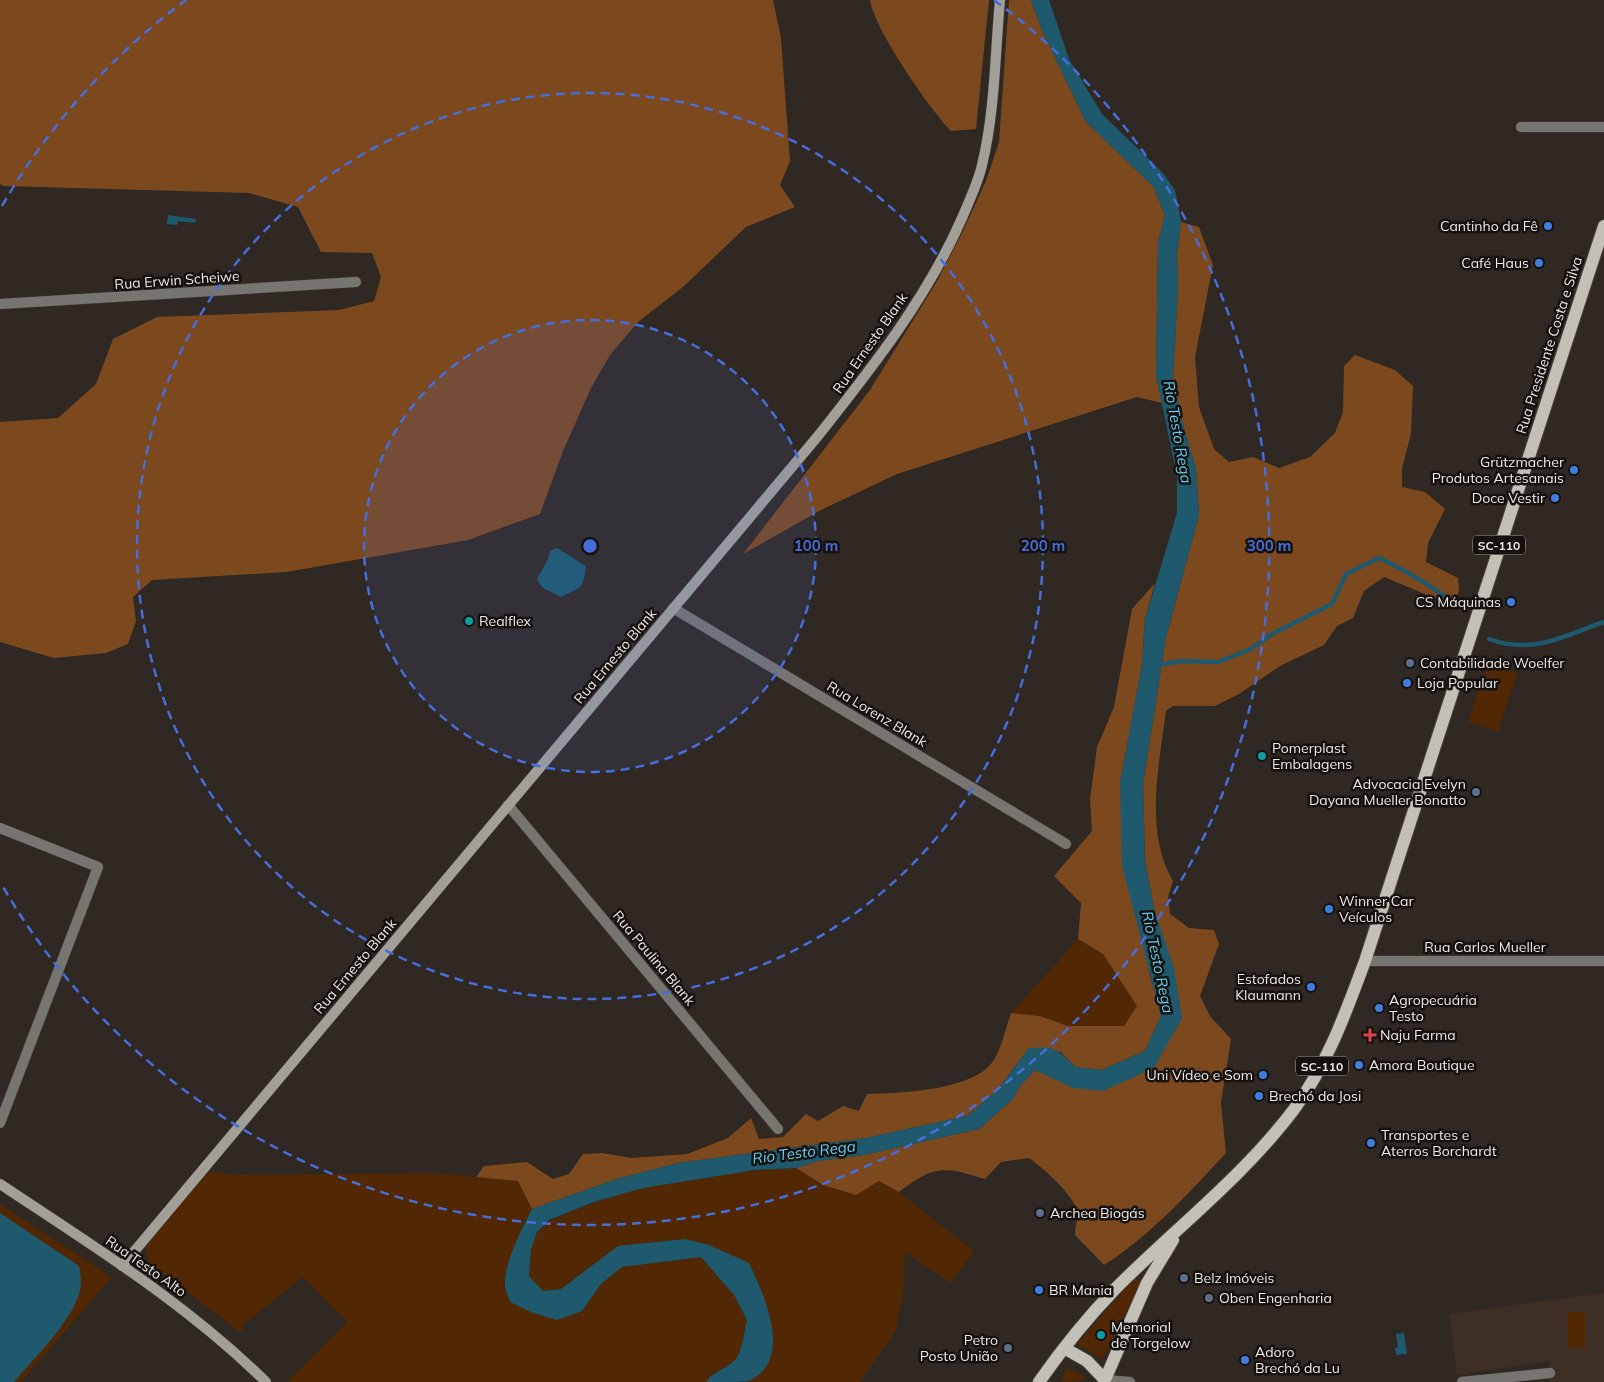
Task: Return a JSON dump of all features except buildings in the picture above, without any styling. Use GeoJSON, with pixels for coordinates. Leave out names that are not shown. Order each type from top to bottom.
{"type":"FeatureCollection","features":[{"type":"Feature","properties":{"kind":"main road","name":"Rua Presidente Costa e Silva"},"geometry":{"type":"LineString","coordinates":[[1040,1382],[1064,1348],[1116,1289],[1263,1146],[1295,1108],[1335,1040],[1365,961],[1604,226]]}},
{"type":"Feature","properties":{"kind":"main road","name":"Rua Presidente Costa e Silva"},"geometry":{"type":"LineString","coordinates":[[1105,1381],[1147,1283],[1181,1227]]}},
{"type":"Feature","properties":{"kind":"main road"},"geometry":{"type":"LineString","coordinates":[[1064,1348],[1087,1361],[1105,1381]]}},
{"type":"Feature","properties":{"kind":"street","name":"Rua Ernesto Blank"},"geometry":{"type":"LineString","coordinates":[[122,1266],[848,399],[879,358],[935,272],[954,234],[982,167],[988,128],[1000,0]]}},
{"type":"Feature","properties":{"kind":"street"},"geometry":{"type":"LineString","coordinates":[[1521,127],[1604,127]]}},
{"type":"Feature","properties":{"kind":"street","name":"Rua Erwin Scheiwe"},"geometry":{"type":"LineString","coordinates":[[0,304],[356,282]]}},
{"type":"Feature","properties":{"kind":"street","name":"Rua Lorenz Blank"},"geometry":{"type":"LineString","coordinates":[[673,608],[1066,844]]}},
{"type":"Feature","properties":{"kind":"street","name":"Rua Paulina Blank"},"geometry":{"type":"LineString","coordinates":[[508,805],[778,1129]]}},
{"type":"Feature","properties":{"kind":"street"},"geometry":{"type":"LineString","coordinates":[[0,828],[98,867],[0,1123]]}},
{"type":"Feature","properties":{"kind":"street","name":"Rua Carlos Mueller"},"geometry":{"type":"LineString","coordinates":[[1365,961],[1604,960]]}},
{"type":"Feature","properties":{"kind":"street","name":"Rua Testo Alto"},"geometry":{"type":"LineString","coordinates":[[0,1184],[122,1266],[207,1327],[266,1382]]}},
{"type":"Feature","properties":{"kind":"street"},"geometry":{"type":"LineString","coordinates":[[1462,1382],[1550,1373]]}},
{"type":"Feature","properties":{"kind":"street"},"geometry":{"type":"LineString","coordinates":[[1105,1381],[1130,1382]]}},
{"type":"Feature","properties":{"kind":"shaded area"},"geometry":{"type":"Polygon","coordinates":[[[0,0],[773,0],[781,38],[790,161],[780,185],[795,207],[746,227],[683,287],[638,322],[610,355],[591,388],[563,451],[540,514],[468,540],[287,572],[152,580],[133,597],[136,621],[128,644],[106,653],[54,658],[0,642],[0,422],[58,418],[96,384],[113,339],[157,317],[339,310],[374,301],[381,277],[372,253],[321,252],[298,207],[249,193],[3,186],[0,184],[0,0]]]}},
{"type":"Feature","properties":{"kind":"shaded area"},"geometry":{"type":"Polygon","coordinates":[[[870,0],[989,0],[976,129],[951,131],[941,120],[892,48],[881,29],[870,0]]]}},
{"type":"Feature","properties":{"kind":"shaded area"},"geometry":{"type":"Polygon","coordinates":[[[1009,0],[1031,0],[1041,28],[1086,122],[1153,186],[1165,215],[1158,242],[1156,376],[1162,403],[1137,397],[897,474],[821,510],[743,554],[870,390],[936,283],[963,231],[986,181],[999,142],[1009,0]]]}},
{"type":"Feature","properties":{"kind":"shaded area"},"geometry":{"type":"Polygon","coordinates":[[[1181,222],[1199,227],[1213,265],[1195,357],[1199,407],[1214,449],[1229,462],[1253,457],[1279,468],[1310,457],[1335,433],[1343,412],[1344,366],[1355,355],[1395,370],[1413,386],[1411,434],[1402,468],[1402,487],[1425,492],[1445,509],[1428,543],[1426,562],[1458,578],[1459,591],[1454,606],[1384,577],[1364,591],[1353,618],[1337,626],[1324,645],[1280,666],[1239,694],[1215,706],[1173,706],[1166,711],[1157,776],[1156,820],[1164,862],[1173,881],[1168,897],[1170,914],[1189,928],[1214,930],[1219,944],[1200,996],[1210,1016],[1231,1039],[1221,1103],[1226,1153],[1153,1227],[1121,1254],[1104,1265],[1075,1235],[1077,1211],[1070,1197],[1064,1189],[1029,1158],[1001,1162],[985,1179],[949,1170],[940,1170],[921,1177],[899,1192],[879,1181],[856,1195],[823,1185],[796,1168],[818,1161],[864,1155],[979,1129],[1013,1099],[1020,1086],[1035,1070],[1103,1091],[1182,1018],[1154,909],[1145,861],[1143,784],[1166,637],[1199,515],[1196,469],[1184,429],[1173,378],[1178,287],[1177,254],[1181,222]]]}},
{"type":"Feature","properties":{"kind":"shaded area"},"geometry":{"type":"Polygon","coordinates":[[[1155,583],[1145,619],[1142,665],[1120,783],[1149,971],[1161,1016],[1145,1051],[1101,1070],[1075,1067],[1061,1052],[1028,1049],[997,1091],[967,1116],[866,1138],[678,1163],[617,1179],[532,1209],[518,1181],[476,1177],[484,1166],[527,1162],[553,1179],[569,1174],[583,1154],[602,1153],[632,1158],[687,1154],[728,1138],[751,1118],[759,1139],[783,1137],[806,1114],[818,1121],[843,1106],[859,1111],[867,1094],[896,1093],[948,1086],[978,1074],[993,1061],[1011,1013],[1040,1016],[1068,1026],[1124,1026],[1137,1006],[1103,954],[1078,939],[1081,903],[1054,876],[1092,831],[1090,799],[1097,747],[1114,707],[1132,609],[1155,583]]]}},
{"type":"Feature","properties":{"kind":"shaded area"},"geometry":{"type":"Polygon","coordinates":[[[1487,664],[1517,673],[1498,732],[1468,722],[1487,664]]]}},
{"type":"Feature","properties":{"kind":"shaded area"},"geometry":{"type":"Polygon","coordinates":[[[1078,939],[1103,954],[1137,1006],[1124,1026],[1068,1026],[1040,1016],[1011,1013],[1078,939]]]}},
{"type":"Feature","properties":{"kind":"shaded area"},"geometry":{"type":"Polygon","coordinates":[[[796,1168],[823,1185],[879,1181],[899,1192],[974,1251],[951,1283],[905,1252],[903,1297],[895,1332],[860,1382],[748,1382],[765,1368],[772,1350],[709,1245],[582,1273],[561,1289],[543,1291],[529,1276],[530,1253],[535,1237],[545,1224],[563,1215],[627,1193],[683,1180],[739,1172],[796,1168]]]}},
{"type":"Feature","properties":{"kind":"shaded area"},"geometry":{"type":"Polygon","coordinates":[[[208,1172],[238,1175],[437,1173],[518,1181],[532,1209],[523,1225],[505,1287],[582,1311],[601,1284],[622,1267],[701,1257],[734,1295],[747,1320],[741,1347],[734,1361],[706,1382],[287,1382],[347,1322],[303,1277],[244,1324],[241,1333],[151,1264],[148,1258],[147,1245],[150,1239],[208,1172]]]}},
{"type":"Feature","properties":{"kind":"shaded area"},"geometry":{"type":"Polygon","coordinates":[[[0,1204],[112,1277],[21,1382],[0,1382],[0,1204]]]}},
{"type":"Feature","properties":{"kind":"shaded area"},"geometry":{"type":"Polygon","coordinates":[[[1135,1278],[1141,1282],[1102,1360],[1094,1353],[1077,1344],[1135,1278]]]}},
{"type":"Feature","properties":{"kind":"shaded area"},"geometry":{"type":"Polygon","coordinates":[[[1604,1293],[1604,1382],[1550,1382],[1549,1361],[1457,1375],[1449,1314],[1604,1293]]]}},
{"type":"Feature","properties":{"kind":"shaded area"},"geometry":{"type":"Polygon","coordinates":[[[1567,1312],[1586,1312],[1586,1347],[1568,1348],[1567,1312]]]}},
{"type":"Feature","properties":{"kind":"shaded area"},"geometry":{"type":"Polygon","coordinates":[[[1066,1368],[1080,1373],[1086,1380],[1062,1382],[1066,1368]]]}},
{"type":"Feature","properties":{"kind":"water","name":"Rio Testo Rega"},"geometry":{"type":"Polygon","coordinates":[[[1031,0],[1049,0],[1069,59],[1102,114],[1162,172],[1175,190],[1181,222],[1177,254],[1178,287],[1173,378],[1184,429],[1196,469],[1199,515],[1166,637],[1143,784],[1145,861],[1154,909],[1174,968],[1182,1018],[1154,1068],[1103,1091],[1073,1088],[1035,1070],[1020,1086],[1013,1099],[979,1129],[864,1155],[818,1161],[796,1168],[755,1170],[643,1188],[594,1202],[549,1220],[537,1232],[531,1249],[529,1276],[543,1291],[561,1289],[618,1246],[685,1239],[709,1245],[749,1263],[762,1292],[772,1326],[773,1343],[770,1359],[762,1371],[748,1381],[706,1382],[737,1357],[747,1320],[734,1295],[701,1257],[622,1267],[601,1284],[582,1311],[557,1320],[533,1313],[510,1302],[505,1287],[505,1278],[510,1258],[532,1209],[617,1179],[678,1163],[866,1138],[967,1116],[997,1091],[1028,1049],[1049,1048],[1059,1052],[1075,1067],[1101,1070],[1145,1051],[1161,1016],[1122,866],[1120,783],[1142,665],[1145,619],[1177,513],[1177,476],[1156,376],[1158,242],[1165,215],[1153,186],[1086,122],[1041,28],[1031,0]]]}},
{"type":"Feature","properties":{"kind":"water"},"geometry":{"type":"Polygon","coordinates":[[[168,215],[196,219],[195,223],[178,221],[177,225],[167,224],[168,215]]]}},
{"type":"Feature","properties":{"kind":"water"},"geometry":{"type":"Polygon","coordinates":[[[557,548],[586,566],[584,580],[580,587],[561,597],[543,588],[537,580],[550,551],[557,548]]]}},
{"type":"Feature","properties":{"kind":"water"},"geometry":{"type":"Polygon","coordinates":[[[0,1213],[79,1266],[81,1276],[79,1294],[68,1317],[51,1340],[14,1382],[0,1382],[0,1213]]]}},
{"type":"Feature","properties":{"kind":"water"},"geometry":{"type":"Polygon","coordinates":[[[1404,1333],[1407,1354],[1396,1355],[1395,1348],[1398,1347],[1396,1334],[1404,1333]]]}},
{"type":"Feature","properties":{"kind":"waterway"},"geometry":{"type":"LineString","coordinates":[[1157,665],[1183,661],[1218,662],[1249,650],[1274,633],[1332,604],[1346,574],[1379,558],[1421,580],[1460,607]]}},
{"type":"Feature","properties":{"kind":"waterway"},"geometry":{"type":"LineString","coordinates":[[1489,639],[1520,645],[1548,642],[1604,622]]}},
{"type":"Feature","properties":{"kind":"place","name":"Cantinho da Fê"},"geometry":{"type":"Point","coordinates":[1548,226]}},
{"type":"Feature","properties":{"kind":"place","name":"Café Haus"},"geometry":{"type":"Point","coordinates":[1539,263]}},
{"type":"Feature","properties":{"kind":"place","name":"Grützmacher Produtos Artesanais"},"geometry":{"type":"Point","coordinates":[1574,470]}},
{"type":"Feature","properties":{"kind":"place","name":"Doce Vestir"},"geometry":{"type":"Point","coordinates":[1555,498]}},
{"type":"Feature","properties":{"kind":"place","name":"CS Máquinas"},"geometry":{"type":"Point","coordinates":[1511,602]}},
{"type":"Feature","properties":{"kind":"place","name":"Realflex"},"geometry":{"type":"Point","coordinates":[469,621]}},
{"type":"Feature","properties":{"kind":"place","name":"Contabilidade Woelfer"},"geometry":{"type":"Point","coordinates":[1410,663]}},
{"type":"Feature","properties":{"kind":"place","name":"Loja Popular"},"geometry":{"type":"Point","coordinates":[1407,683]}},
{"type":"Feature","properties":{"kind":"place","name":"Pomerplast Embalagens"},"geometry":{"type":"Point","coordinates":[1262,756]}},
{"type":"Feature","properties":{"kind":"place","name":"Advocacia Evelyn Dayana Mueller Bonatto"},"geometry":{"type":"Point","coordinates":[1476,792]}},
{"type":"Feature","properties":{"kind":"place","name":"Winner Car Veículos"},"geometry":{"type":"Point","coordinates":[1329,909]}},
{"type":"Feature","properties":{"kind":"place","name":"Estofados Klaumann"},"geometry":{"type":"Point","coordinates":[1311,987]}},
{"type":"Feature","properties":{"kind":"place","name":"Agropecuária Testo"},"geometry":{"type":"Point","coordinates":[1379,1008]}},
{"type":"Feature","properties":{"kind":"place","name":"Naju Farma"},"geometry":{"type":"Point","coordinates":[1370,1035]}},
{"type":"Feature","properties":{"kind":"place","name":"Amora Boutique"},"geometry":{"type":"Point","coordinates":[1359,1065]}},
{"type":"Feature","properties":{"kind":"place","name":"Uni Vídeo e Som"},"geometry":{"type":"Point","coordinates":[1263,1075]}},
{"type":"Feature","properties":{"kind":"place","name":"Brechó da Josi"},"geometry":{"type":"Point","coordinates":[1259,1096]}},
{"type":"Feature","properties":{"kind":"place","name":"Transportes e Aterros Borchardt"},"geometry":{"type":"Point","coordinates":[1371,1143]}},
{"type":"Feature","properties":{"kind":"place","name":"Archea Biogás"},"geometry":{"type":"Point","coordinates":[1040,1213]}},
{"type":"Feature","properties":{"kind":"place","name":"Belz Imóveis"},"geometry":{"type":"Point","coordinates":[1184,1278]}},
{"type":"Feature","properties":{"kind":"place","name":"BR Mania"},"geometry":{"type":"Point","coordinates":[1039,1290]}},
{"type":"Feature","properties":{"kind":"place","name":"Oben Engenharia"},"geometry":{"type":"Point","coordinates":[1209,1298]}},
{"type":"Feature","properties":{"kind":"place","name":"Memorial de Torgelow"},"geometry":{"type":"Point","coordinates":[1101,1335]}},
{"type":"Feature","properties":{"kind":"place","name":"Petro Posto União"},"geometry":{"type":"Point","coordinates":[1008,1348]}},
{"type":"Feature","properties":{"kind":"place","name":"Adoro Brechó da Lu"},"geometry":{"type":"Point","coordinates":[1245,1360]}}]}
